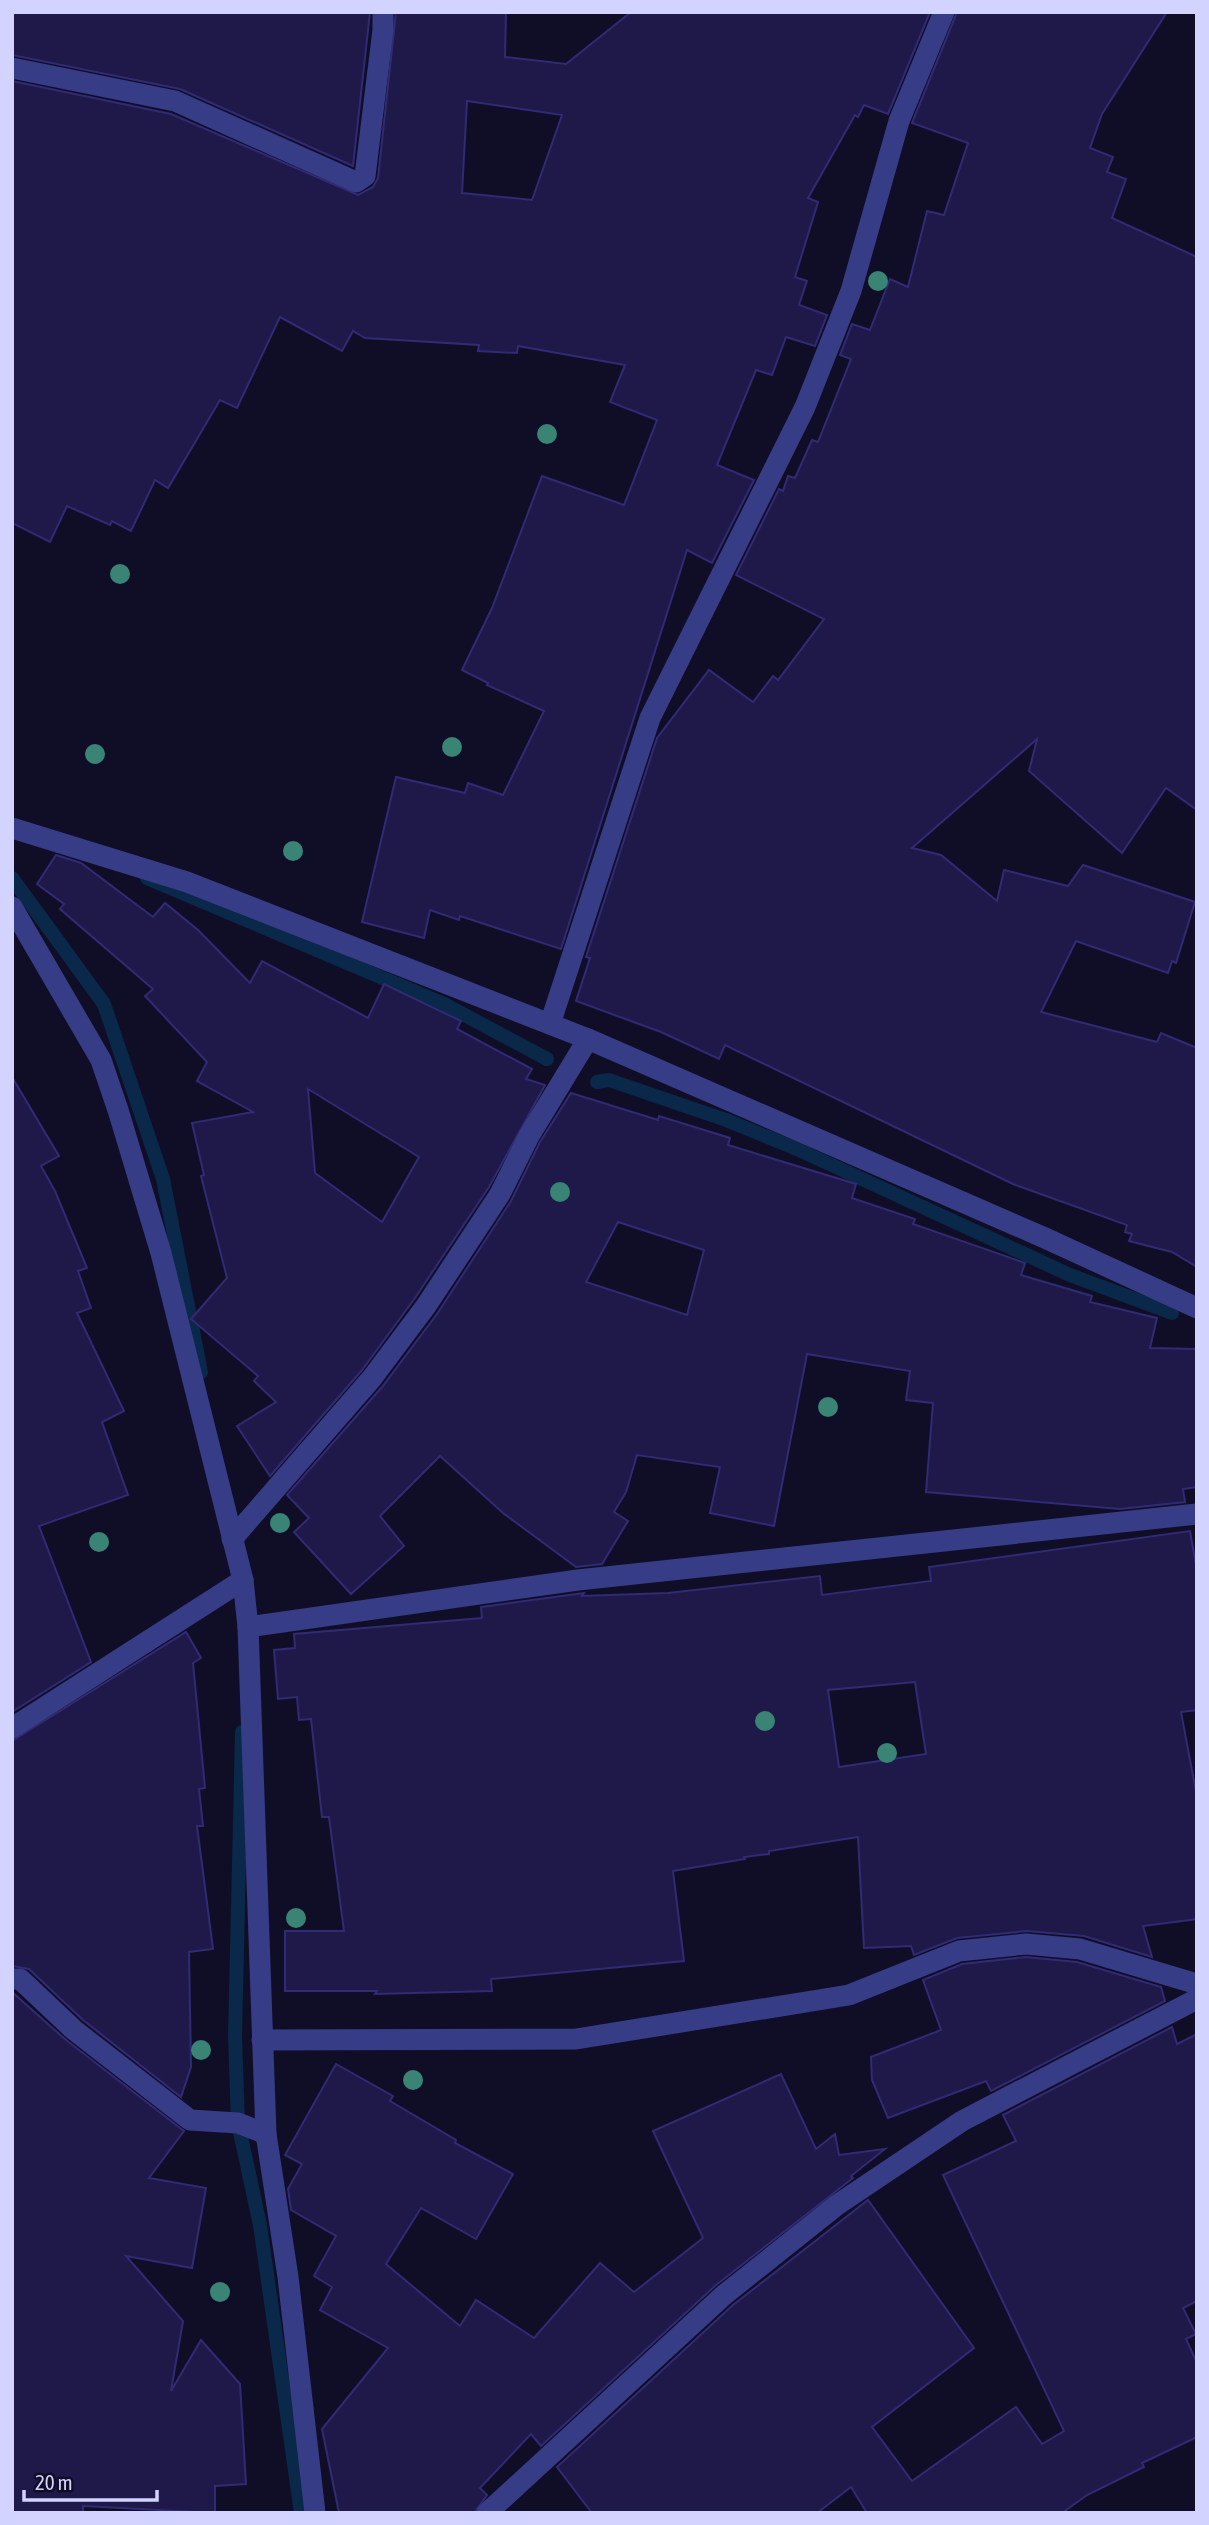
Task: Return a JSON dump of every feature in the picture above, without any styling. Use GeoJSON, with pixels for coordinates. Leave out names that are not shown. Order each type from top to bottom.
{"type":"FeatureCollection","features":[{"type":"Feature","properties":{"kind":"street"},"geometry":{"type":"LineString","coordinates":[[12,68],[175,101],[356,182],[365,176],[383,12]]}},
{"type":"Feature","properties":{"kind":"street"},"geometry":{"type":"LineString","coordinates":[[550,1024],[650,718],[805,407],[851,291],[899,121],[944,12]]}},
{"type":"Feature","properties":{"kind":"street"},"geometry":{"type":"LineString","coordinates":[[12,828],[187,882],[550,1024],[1045,1238],[1197,1308]]}},
{"type":"Feature","properties":{"kind":"street"},"geometry":{"type":"LineString","coordinates":[[12,907],[78,1017],[105,1073],[161,1253],[243,1580],[248,1627],[266,2134],[288,2277],[315,2513]]}},
{"type":"Feature","properties":{"kind":"street"},"geometry":{"type":"LineString","coordinates":[[232,1539],[372,1378],[426,1306],[500,1194],[529,1136],[588,1040]]}},
{"type":"Feature","properties":{"kind":"street"},"geometry":{"type":"LineString","coordinates":[[248,1627],[578,1580],[1197,1514]]}},
{"type":"Feature","properties":{"kind":"street"},"geometry":{"type":"LineString","coordinates":[[12,1728],[243,1580]]}},
{"type":"Feature","properties":{"kind":"street"},"geometry":{"type":"LineString","coordinates":[[262,2040],[576,2039],[849,1995],[959,1951],[1026,1944],[1080,1949],[1197,1984]]}},
{"type":"Feature","properties":{"kind":"street"},"geometry":{"type":"LineString","coordinates":[[12,1979],[20,1979],[74,2029],[190,2120],[237,2123],[266,2134]]}},
{"type":"Feature","properties":{"kind":"street"},"geometry":{"type":"LineString","coordinates":[[487,2513],[724,2295],[837,2205],[962,2121],[1197,1999]]}},
{"type":"Feature","properties":{"kind":"building"},"geometry":{"type":"Polygon","coordinates":[[[12,12],[370,12],[353,166],[180,89],[12,55],[12,12]]]}},
{"type":"Feature","properties":{"kind":"building"},"geometry":{"type":"Polygon","coordinates":[[[396,12],[506,12],[505,57],[566,64],[631,12],[930,12],[888,114],[864,105],[858,117],[855,115],[808,198],[818,202],[795,277],[807,281],[799,305],[827,315],[815,346],[786,337],[772,375],[756,370],[717,465],[754,480],[712,563],[687,550],[561,949],[460,916],[459,920],[430,910],[424,938],[362,922],[396,777],[465,793],[468,783],[503,795],[544,711],[487,685],[488,683],[462,670],[492,608],[542,476],[624,505],[657,420],[610,402],[625,365],[518,346],[517,353],[478,351],[479,345],[365,338],[353,331],[342,351],[280,317],[237,408],[220,400],[168,488],[155,480],[131,531],[112,521],[110,525],[67,506],[50,542],[12,523],[12,81],[171,114],[358,195],[373,187],[378,178],[396,12]],[[467,101],[462,193],[532,200],[562,115],[467,101]]]}},
{"type":"Feature","properties":{"kind":"building"},"geometry":{"type":"Polygon","coordinates":[[[957,12],[1167,12],[1102,114],[1090,148],[1113,157],[1107,172],[1126,179],[1112,218],[1197,257],[1197,810],[1166,788],[1122,853],[1029,771],[1037,739],[912,848],[941,855],[997,901],[1004,870],[1068,886],[1083,865],[1195,902],[1176,963],[1172,961],[1168,973],[1076,941],[1041,1012],[1157,1042],[1161,1033],[1197,1048],[1197,1267],[1172,1252],[1129,1241],[1132,1234],[1125,1232],[1127,1225],[1013,1184],[725,1045],[719,1059],[661,1032],[576,1001],[590,958],[586,957],[657,738],[709,670],[753,702],[773,676],[778,680],[824,619],[736,575],[779,489],[783,491],[788,476],[795,478],[812,440],[818,442],[851,359],[840,355],[852,324],[870,330],[890,279],[908,287],[927,211],[944,215],[968,143],[912,123],[957,12]]]}},
{"type":"Feature","properties":{"kind":"building"},"geometry":{"type":"Polygon","coordinates":[[[56,855],[81,863],[153,917],[165,903],[198,930],[250,983],[262,961],[368,1018],[384,984],[461,1021],[457,1029],[532,1069],[526,1079],[545,1085],[489,1187],[415,1298],[362,1370],[270,1476],[237,1426],[276,1402],[254,1381],[258,1376],[191,1319],[227,1278],[201,1176],[204,1175],[192,1123],[253,1112],[197,1081],[207,1062],[145,996],[153,989],[60,909],[64,904],[37,884],[56,855]],[[308,1089],[315,1173],[382,1222],[419,1157],[308,1089]]]}},
{"type":"Feature","properties":{"kind":"building"},"geometry":{"type":"Polygon","coordinates":[[[12,1077],[59,1156],[41,1166],[55,1191],[87,1268],[78,1271],[91,1308],[77,1313],[124,1411],[102,1422],[128,1495],[39,1526],[91,1662],[12,1712],[12,1077]]]}},
{"type":"Feature","properties":{"kind":"building"},"geometry":{"type":"Polygon","coordinates":[[[571,1093],[658,1120],[659,1116],[730,1138],[728,1145],[856,1184],[852,1198],[915,1219],[913,1224],[1025,1263],[1021,1275],[1092,1296],[1090,1302],[1157,1318],[1150,1348],[1197,1349],[1197,1487],[1183,1489],[1185,1502],[1120,1509],[926,1492],[933,1403],[906,1400],[910,1371],[807,1354],[774,1526],[710,1513],[720,1467],[637,1455],[626,1492],[614,1512],[628,1521],[602,1564],[576,1567],[503,1513],[440,1456],[380,1516],[404,1546],[351,1594],[294,1532],[309,1518],[287,1495],[382,1387],[437,1314],[511,1201],[540,1142],[571,1093]],[[618,1222],[586,1282],[687,1315],[704,1250],[618,1222]]]}},
{"type":"Feature","properties":{"kind":"building"},"geometry":{"type":"Polygon","coordinates":[[[1190,1531],[1197,1571],[1197,1710],[1181,1712],[1197,1797],[1197,1919],[1143,1926],[1152,1957],[1084,1936],[1027,1931],[957,1938],[914,1955],[911,1946],[864,1948],[858,1837],[769,1851],[769,1854],[744,1857],[745,1859],[673,1871],[684,1961],[491,1979],[492,1991],[375,1994],[377,1991],[285,1991],[285,1931],[344,1931],[329,1817],[322,1817],[311,1719],[299,1720],[297,1697],[278,1699],[274,1650],[295,1648],[294,1634],[482,1618],[481,1607],[584,1593],[582,1596],[668,1593],[820,1576],[822,1595],[931,1581],[929,1567],[1190,1531]],[[915,1682],[828,1690],[839,1767],[926,1754],[915,1682]]]}},
{"type":"Feature","properties":{"kind":"building"},"geometry":{"type":"Polygon","coordinates":[[[186,1632],[201,1658],[193,1663],[205,1788],[199,1789],[203,1826],[197,1826],[213,1949],[189,1952],[191,2067],[181,2097],[83,2020],[29,1969],[12,1966],[12,1741],[186,1632]]]}},
{"type":"Feature","properties":{"kind":"building"},"geometry":{"type":"Polygon","coordinates":[[[1026,1957],[1077,1962],[1161,1987],[1165,2001],[991,2091],[986,2081],[888,2118],[872,2080],[871,2057],[941,2030],[923,1980],[962,1964],[1026,1957]]]}},
{"type":"Feature","properties":{"kind":"building"},"geometry":{"type":"Polygon","coordinates":[[[12,1992],[66,2040],[184,2131],[149,2178],[206,2188],[192,2268],[126,2256],[183,2321],[171,2391],[201,2340],[240,2384],[246,2484],[215,2486],[215,2513],[83,2506],[83,2513],[12,2513],[12,1992]]]}},
{"type":"Feature","properties":{"kind":"building"},"geometry":{"type":"Polygon","coordinates":[[[1172,2027],[1177,2044],[1197,2034],[1197,2301],[1183,2308],[1196,2334],[1186,2339],[1197,2363],[1197,2437],[1142,2463],[1144,2467],[1087,2495],[1062,2513],[867,2513],[851,2487],[817,2513],[592,2513],[557,2467],[733,2305],[868,2200],[974,2348],[872,2427],[912,2481],[1016,2407],[1042,2444],[1064,2431],[943,2175],[1016,2141],[1003,2115],[1172,2027]]]}},
{"type":"Feature","properties":{"kind":"building"},"geometry":{"type":"Polygon","coordinates":[[[336,2064],[393,2096],[390,2101],[456,2140],[455,2143],[513,2174],[476,2239],[421,2208],[386,2264],[460,2326],[476,2300],[534,2338],[600,2263],[634,2292],[703,2238],[653,2131],[781,2074],[816,2149],[835,2134],[839,2155],[885,2149],[851,2176],[853,2178],[716,2285],[541,2446],[531,2434],[480,2488],[487,2495],[474,2513],[339,2513],[322,2429],[388,2348],[320,2310],[332,2287],[314,2276],[336,2236],[291,2210],[288,2189],[302,2164],[285,2155],[336,2064]]]}},
{"type":"Feature","properties":{"kind":"waterway"},"geometry":{"type":"LineString","coordinates":[[12,878],[104,1004],[163,1179],[201,1372]]}},
{"type":"Feature","properties":{"kind":"waterway"},"geometry":{"type":"LineString","coordinates":[[147,878],[444,1004],[547,1059]]}},
{"type":"Feature","properties":{"kind":"waterway"},"geometry":{"type":"LineString","coordinates":[[597,1082],[609,1080],[726,1120],[797,1149],[1070,1275],[1172,1313]]}},
{"type":"Feature","properties":{"kind":"waterway"},"geometry":{"type":"LineString","coordinates":[[242,1732],[235,2037],[238,2123],[260,2225],[301,2513]]}}]}
